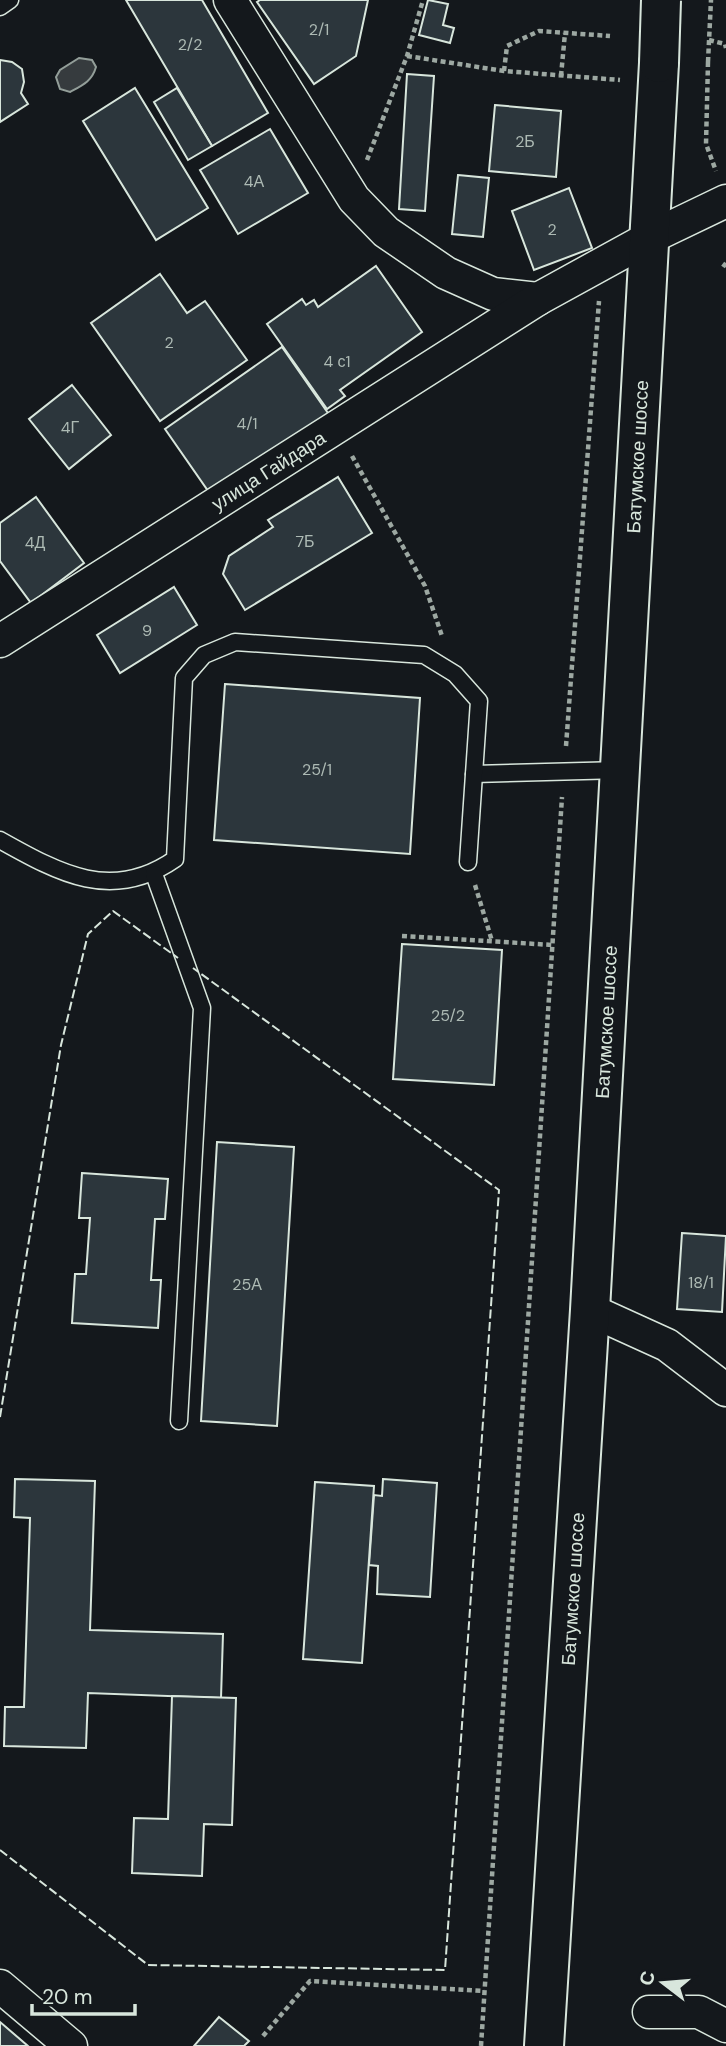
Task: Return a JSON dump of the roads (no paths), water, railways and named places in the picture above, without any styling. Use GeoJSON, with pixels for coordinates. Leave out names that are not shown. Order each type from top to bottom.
{"type":"FeatureCollection","features":[{"type":"Feature","properties":{"kind":"highway","name":"Батумское шоссе"},"geometry":{"type":"LineString","coordinates":[[544,2046],[621,770],[661,0]]}},
{"type":"Feature","properties":{"kind":"street"},"geometry":{"type":"LineString","coordinates":[[230,0],[354,199],[386,232],[446,273],[493,294],[538,299]]}},
{"type":"Feature","properties":{"kind":"street","name":"улица Гайдара"},"geometry":{"type":"LineString","coordinates":[[0,641],[538,299],[649,238],[726,201]]}},
{"type":"Feature","properties":{"kind":"street"},"geometry":{"type":"LineString","coordinates":[[590,1310],[667,1345],[726,1390]]}},
{"type":"Feature","properties":{"kind":"street"},"geometry":{"type":"LineString","coordinates":[[0,1986],[71,2046]]}},
{"type":"Feature","properties":{"kind":"street"},"geometry":{"type":"LineString","coordinates":[[649,2012],[699,2012],[726,2026]]}},
{"type":"Feature","properties":{"kind":"lane"},"geometry":{"type":"LineString","coordinates":[[0,7],[10,0]]}},
{"type":"Feature","properties":{"kind":"lane"},"geometry":{"type":"LineString","coordinates":[[0,840],[52,869],[102,883],[154,874],[175,859],[184,678],[204,655],[235,642],[424,655],[455,674],[478,701],[468,862]]}},
{"type":"Feature","properties":{"kind":"lane"},"geometry":{"type":"LineString","coordinates":[[474,774],[621,770]]}},
{"type":"Feature","properties":{"kind":"lane"},"geometry":{"type":"LineString","coordinates":[[154,874],[202,1008],[179,1421]]}}]}
